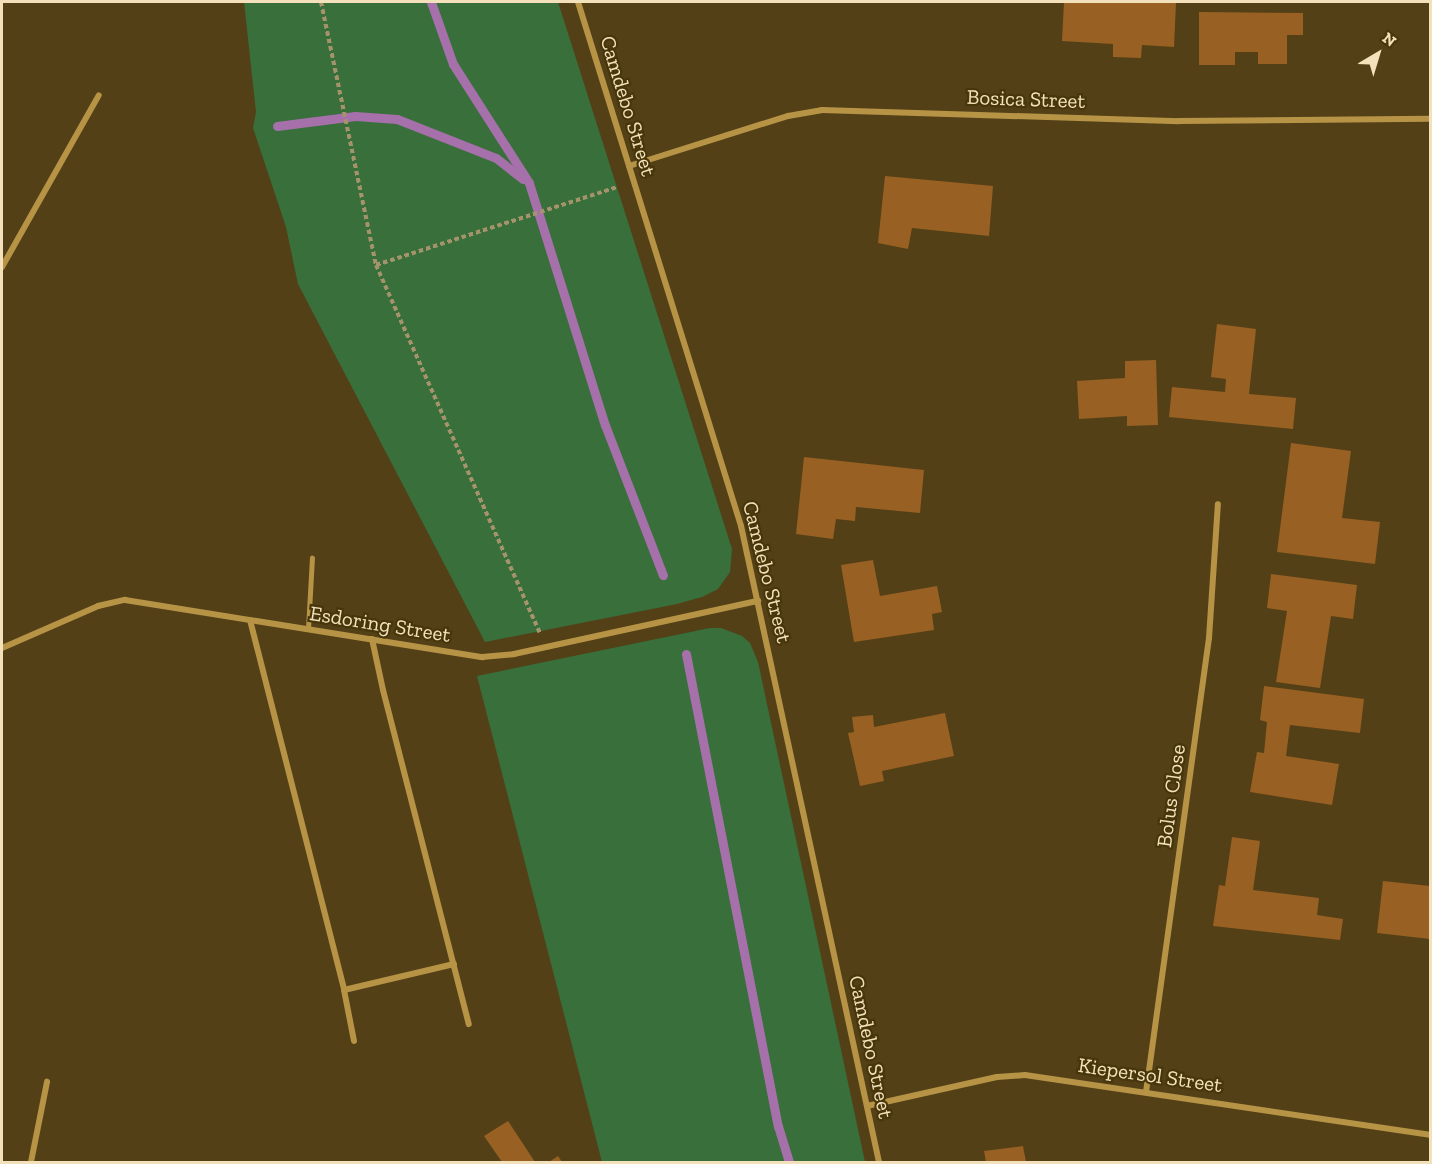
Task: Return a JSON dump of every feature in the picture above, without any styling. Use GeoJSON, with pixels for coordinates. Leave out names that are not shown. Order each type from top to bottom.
{"type":"FeatureCollection","features":[{"type":"Feature","properties":{"kind":"street","name":"Camdebo Street"},"geometry":{"type":"LineString","coordinates":[[578,2],[741,526],[879,1162]]}},
{"type":"Feature","properties":{"kind":"street"},"geometry":{"type":"LineString","coordinates":[[2,267],[99,95]]}},
{"type":"Feature","properties":{"kind":"street","name":"Bosica Street"},"geometry":{"type":"LineString","coordinates":[[629,166],[788,116],[822,110],[1179,121],[1431,119]]}},
{"type":"Feature","properties":{"kind":"street","name":"Bolus Close"},"geometry":{"type":"LineString","coordinates":[[1146,1092],[1209,638],[1218,504]]}},
{"type":"Feature","properties":{"kind":"street","name":"Esdoring Street"},"geometry":{"type":"LineString","coordinates":[[2,648],[98,606],[124,600],[482,657],[547,647],[758,601]]}},
{"type":"Feature","properties":{"kind":"street"},"geometry":{"type":"LineString","coordinates":[[250,620],[344,990],[354,1041]]}},
{"type":"Feature","properties":{"kind":"street"},"geometry":{"type":"LineString","coordinates":[[372,639],[469,1024]]}},
{"type":"Feature","properties":{"kind":"street"},"geometry":{"type":"LineString","coordinates":[[344,990],[454,964]]}},
{"type":"Feature","properties":{"kind":"street","name":"Kiepersol Street"},"geometry":{"type":"LineString","coordinates":[[867,1106],[1011,1075],[1039,1076],[1431,1135]]}},
{"type":"Feature","properties":{"kind":"street"},"geometry":{"type":"LineString","coordinates":[[31,1162],[47,1082]]}},
{"type":"Feature","properties":{"kind":"lane"},"geometry":{"type":"LineString","coordinates":[[308,629],[312,558]]}},
{"type":"Feature","properties":{"kind":"path"},"geometry":{"type":"LineString","coordinates":[[321,2],[376,266],[547,647]]}},
{"type":"Feature","properties":{"kind":"path"},"geometry":{"type":"LineString","coordinates":[[376,266],[634,182]]}},
{"type":"Feature","properties":{"kind":"green space"},"geometry":{"type":"Polygon","coordinates":[[[244,2],[558,2],[732,549],[730,572],[718,589],[702,597],[677,604],[485,642],[298,284],[286,227],[253,128],[256,112],[244,2]]]}},
{"type":"Feature","properties":{"kind":"green space"},"geometry":{"type":"Polygon","coordinates":[[[710,628],[721,628],[742,636],[750,643],[758,662],[865,1162],[602,1162],[477,676],[710,628]]]}},
{"type":"Feature","properties":{"kind":"building"},"geometry":{"type":"Polygon","coordinates":[[[1064,2],[1176,3],[1174,47],[1142,45],[1141,58],[1113,57],[1113,44],[1062,41],[1064,2]]]}},
{"type":"Feature","properties":{"kind":"building"},"geometry":{"type":"Polygon","coordinates":[[[1199,12],[1303,13],[1303,35],[1287,35],[1287,64],[1258,64],[1258,52],[1235,52],[1235,65],[1199,65],[1199,12]]]}},
{"type":"Feature","properties":{"kind":"building"},"geometry":{"type":"Polygon","coordinates":[[[885,176],[993,186],[989,236],[912,228],[908,249],[878,243],[885,176]]]}},
{"type":"Feature","properties":{"kind":"building"},"geometry":{"type":"Polygon","coordinates":[[[1217,324],[1256,329],[1249,394],[1296,398],[1293,429],[1169,417],[1172,387],[1225,392],[1226,379],[1211,377],[1217,324]]]}},
{"type":"Feature","properties":{"kind":"building"},"geometry":{"type":"Polygon","coordinates":[[[1156,360],[1158,425],[1127,426],[1127,416],[1079,419],[1077,381],[1125,378],[1125,361],[1156,360]]]}},
{"type":"Feature","properties":{"kind":"building"},"geometry":{"type":"Polygon","coordinates":[[[1291,443],[1351,451],[1342,518],[1380,522],[1375,564],[1277,552],[1291,443]]]}},
{"type":"Feature","properties":{"kind":"building"},"geometry":{"type":"Polygon","coordinates":[[[804,457],[924,470],[920,513],[856,507],[855,521],[836,519],[833,539],[796,534],[804,457]]]}},
{"type":"Feature","properties":{"kind":"building"},"geometry":{"type":"Polygon","coordinates":[[[873,560],[880,596],[937,586],[942,612],[932,614],[934,630],[854,642],[841,565],[873,560]]]}},
{"type":"Feature","properties":{"kind":"building"},"geometry":{"type":"Polygon","coordinates":[[[1271,574],[1357,585],[1353,619],[1331,616],[1320,688],[1276,682],[1287,611],[1267,608],[1271,574]]]}},
{"type":"Feature","properties":{"kind":"building"},"geometry":{"type":"Polygon","coordinates":[[[1264,686],[1364,699],[1360,733],[1290,725],[1286,756],[1339,764],[1332,805],[1250,792],[1257,752],[1264,753],[1267,722],[1260,720],[1264,686]]]}},
{"type":"Feature","properties":{"kind":"building"},"geometry":{"type":"Polygon","coordinates":[[[945,713],[954,756],[882,771],[884,781],[860,786],[848,733],[854,732],[852,717],[873,715],[874,727],[945,713]]]}},
{"type":"Feature","properties":{"kind":"building"},"geometry":{"type":"Polygon","coordinates":[[[1232,837],[1260,841],[1253,890],[1319,898],[1317,915],[1343,919],[1340,940],[1213,926],[1219,885],[1225,886],[1232,837]]]}},
{"type":"Feature","properties":{"kind":"building"},"geometry":{"type":"Polygon","coordinates":[[[1383,881],[1430,886],[1430,939],[1377,933],[1383,881]]]}},
{"type":"Feature","properties":{"kind":"building"},"geometry":{"type":"Polygon","coordinates":[[[508,1121],[535,1162],[502,1162],[484,1136],[508,1121]]]}},
{"type":"Feature","properties":{"kind":"building"},"geometry":{"type":"Polygon","coordinates":[[[1023,1146],[1026,1162],[986,1162],[984,1151],[1023,1146]]]}},
{"type":"Feature","properties":{"kind":"building"},"geometry":{"type":"Polygon","coordinates":[[[558,1156],[562,1162],[549,1162],[558,1156]]]}},
{"type":"Feature","properties":{"kind":"waterway"},"geometry":{"type":"LineString","coordinates":[[431,2],[453,64],[529,183],[605,425],[663,575]]}},
{"type":"Feature","properties":{"kind":"waterway"},"geometry":{"type":"LineString","coordinates":[[277,126],[355,116],[397,119],[496,158],[523,179]]}},
{"type":"Feature","properties":{"kind":"waterway"},"geometry":{"type":"LineString","coordinates":[[686,654],[778,1126],[789,1162]]}}]}
